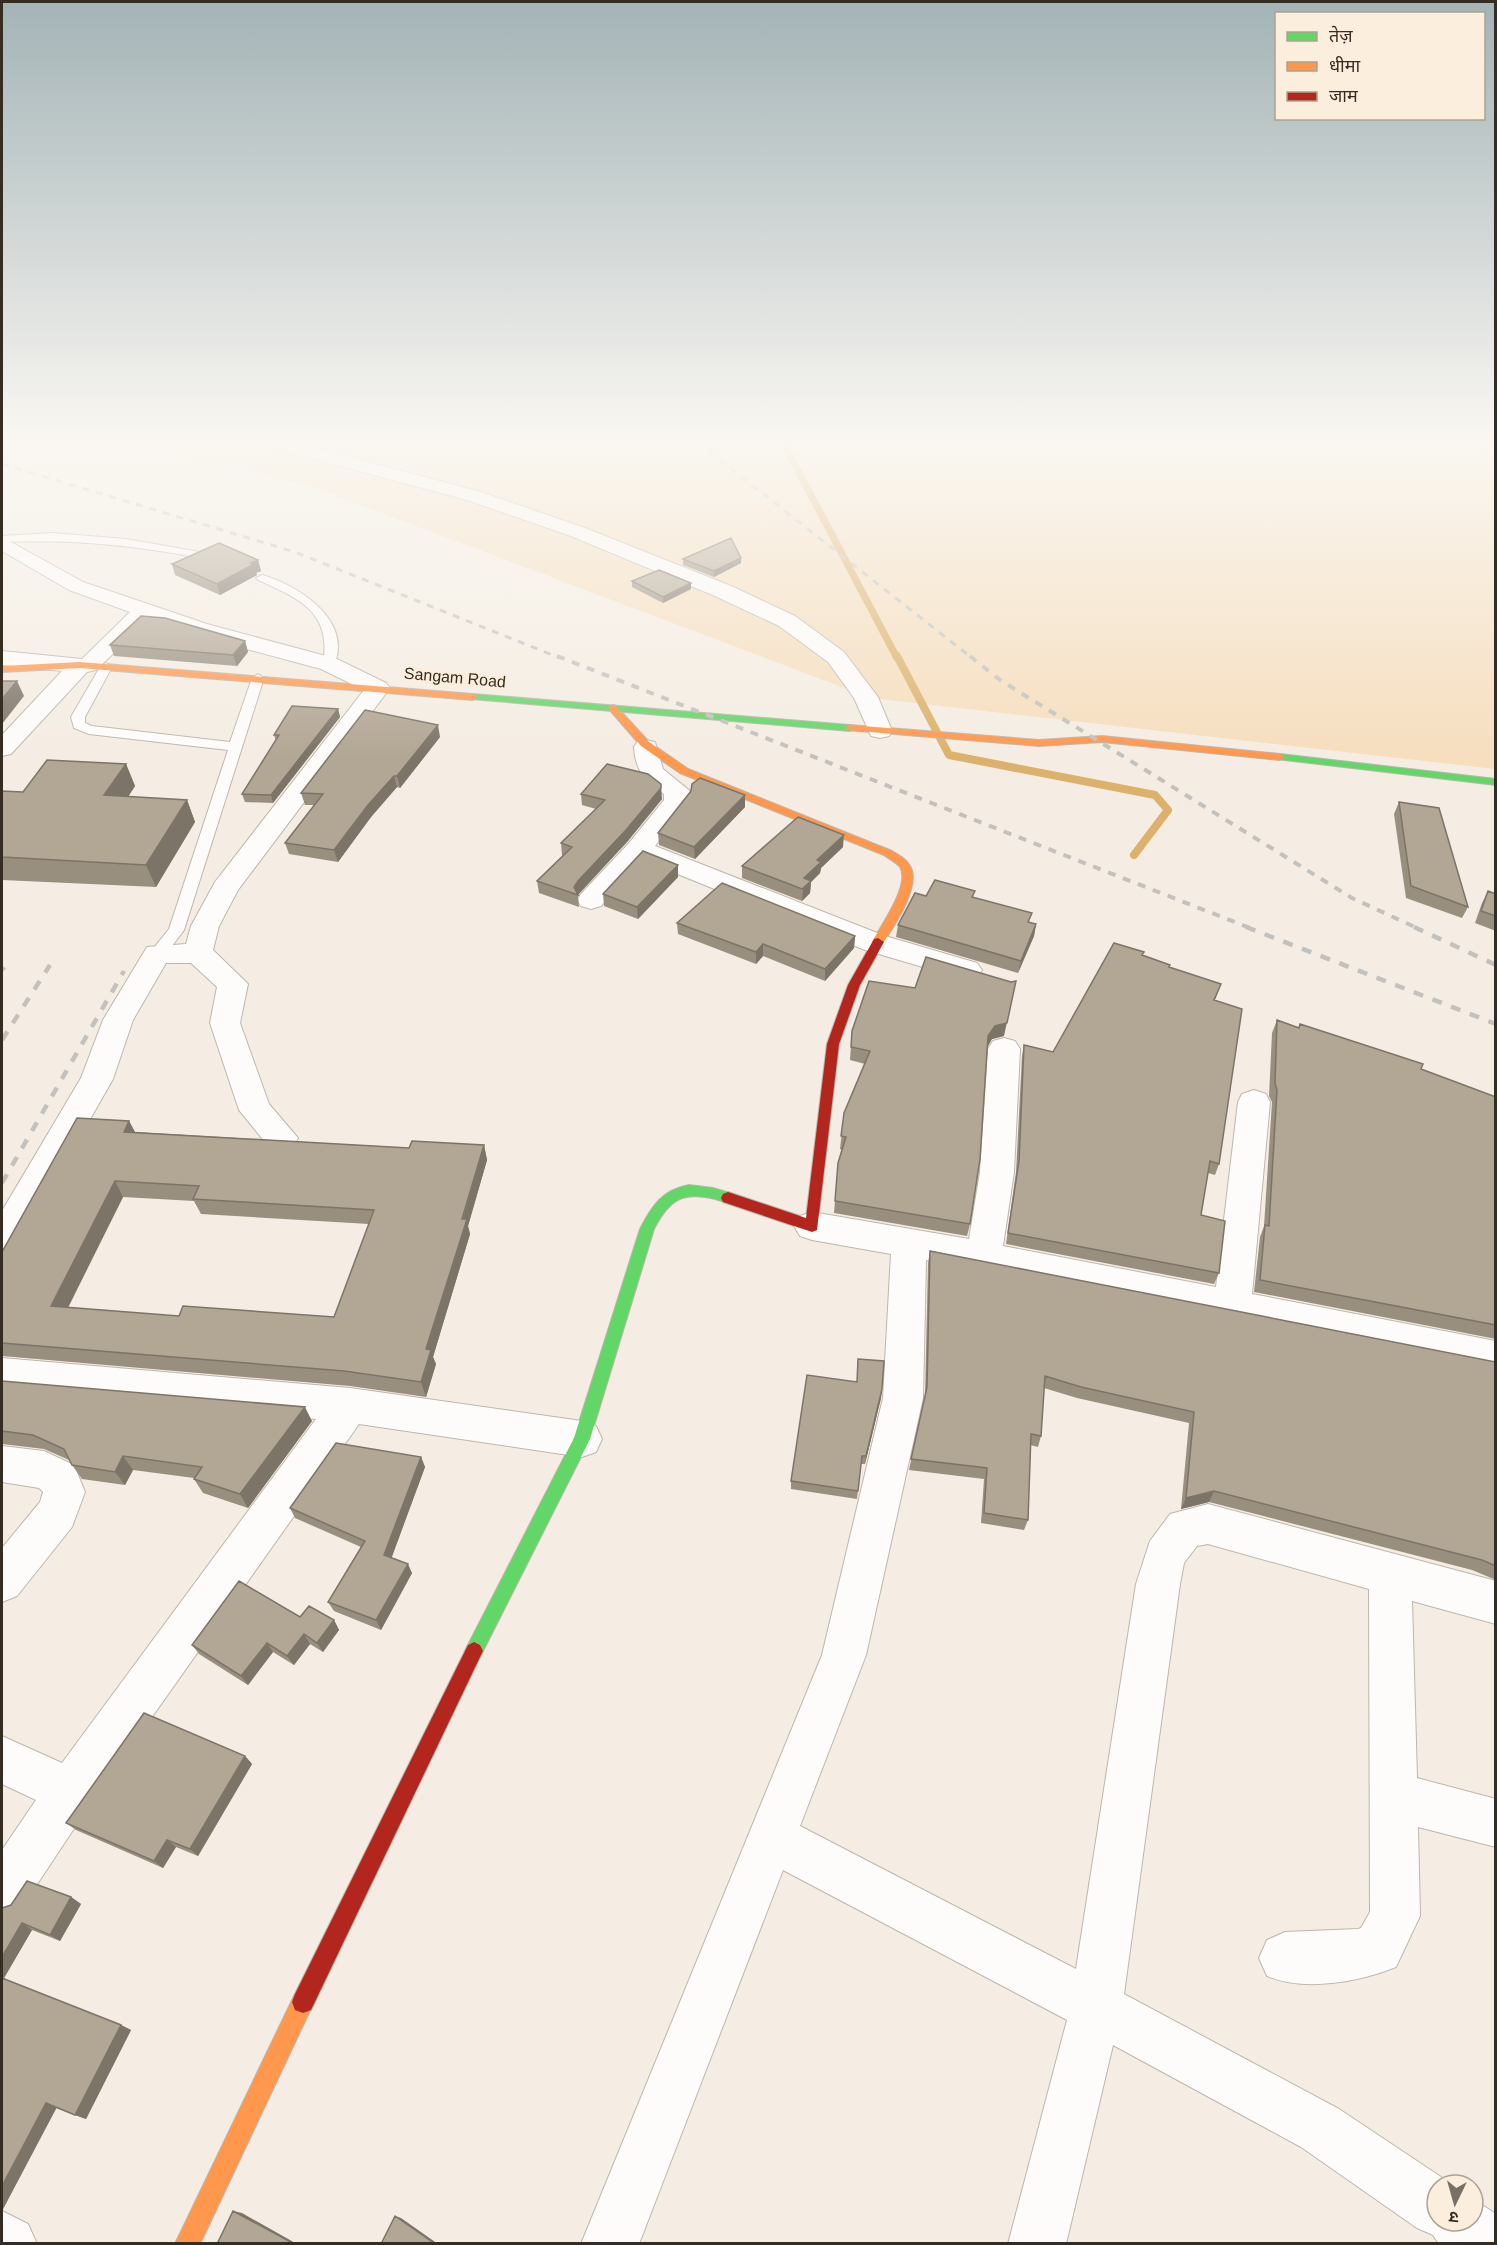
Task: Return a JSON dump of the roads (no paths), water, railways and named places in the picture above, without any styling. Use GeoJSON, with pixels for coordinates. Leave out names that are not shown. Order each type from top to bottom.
{"type":"FeatureCollection","features":[{"type":"Feature","properties":{"kind":"main road","name":"Sangam Road"},"geometry":{"type":"LineString","coordinates":[[2,669],[84,665],[378,687],[906,734],[952,735],[1039,743]]}},
{"type":"Feature","properties":{"kind":"main road"},"geometry":{"type":"LineString","coordinates":[[187,2244],[425,1747],[582,1439],[647,1229],[657,1207],[675,1194],[698,1188],[812,1226],[833,1044],[854,986],[875,943],[906,891],[910,876],[907,867],[888,853],[684,771],[646,747],[613,708]]}},
{"type":"Feature","properties":{"kind":"main road"},"geometry":{"type":"LineString","coordinates":[[1039,743],[1102,739],[1166,744],[1496,782]]}},
{"type":"Feature","properties":{"kind":"main road"},"geometry":{"type":"LineString","coordinates":[[1039,743],[1082,755]]}},
{"type":"Feature","properties":{"kind":"street"},"geometry":{"type":"LineString","coordinates":[[11,547],[76,586],[199,629],[329,664],[378,687],[225,888],[205,926],[198,953]]}},
{"type":"Feature","properties":{"kind":"street"},"geometry":{"type":"LineString","coordinates":[[614,547],[723,591],[787,621],[836,657],[866,697],[880,731]]}},
{"type":"Feature","properties":{"kind":"street"},"geometry":{"type":"LineString","coordinates":[[2,749],[84,665],[144,611]]}},
{"type":"Feature","properties":{"kind":"street"},"geometry":{"type":"LineString","coordinates":[[2,658],[84,665]]}},
{"type":"Feature","properties":{"kind":"street"},"geometry":{"type":"LineString","coordinates":[[591,900],[639,849],[677,801],[676,791],[657,781],[649,769],[646,747]]}},
{"type":"Feature","properties":{"kind":"street"},"geometry":{"type":"LineString","coordinates":[[639,849],[875,943],[987,976]]}},
{"type":"Feature","properties":{"kind":"street"},"geometry":{"type":"LineString","coordinates":[[2,1241],[97,1079],[118,1020],[157,954],[198,953],[233,984],[225,1023],[239,1069],[255,1110],[281,1138]]}},
{"type":"Feature","properties":{"kind":"street"},"geometry":{"type":"LineString","coordinates":[[984,1255],[997,1172],[1004,1049]]}},
{"type":"Feature","properties":{"kind":"street"},"geometry":{"type":"LineString","coordinates":[[1232,1307],[1254,1102]]}},
{"type":"Feature","properties":{"kind":"street"},"geometry":{"type":"LineString","coordinates":[[812,1226],[984,1255],[1232,1307],[1496,1358]]}},
{"type":"Feature","properties":{"kind":"street"},"geometry":{"type":"LineString","coordinates":[[610,2244],[844,1655],[903,1398],[909,1242]]}},
{"type":"Feature","properties":{"kind":"street"},"geometry":{"type":"LineString","coordinates":[[2,1375],[350,1405],[582,1439]]}},
{"type":"Feature","properties":{"kind":"street"},"geometry":{"type":"LineString","coordinates":[[2,1892],[70,1791],[350,1405]]}},
{"type":"Feature","properties":{"kind":"street"},"geometry":{"type":"LineString","coordinates":[[2,1464],[52,1474],[60,1478],[64,1492],[57,1513],[2,1581]]}},
{"type":"Feature","properties":{"kind":"street"},"geometry":{"type":"LineString","coordinates":[[1037,2244],[1096,2008],[1158,1584],[1165,1555],[1185,1528],[1208,1524],[1390,1572],[1496,1603]]}},
{"type":"Feature","properties":{"kind":"street"},"geometry":{"type":"LineString","coordinates":[[1285,1958],[1358,1955],[1378,1949],[1395,1916],[1390,1572]]}},
{"type":"Feature","properties":{"kind":"street"},"geometry":{"type":"LineString","coordinates":[[2,1759],[70,1791]]}},
{"type":"Feature","properties":{"kind":"street"},"geometry":{"type":"LineString","coordinates":[[1393,1796],[1496,1823]]}},
{"type":"Feature","properties":{"kind":"street"},"geometry":{"type":"LineString","coordinates":[[773,1838],[1320,2128],[1425,2200]]}},
{"type":"Feature","properties":{"kind":"street"},"geometry":{"type":"LineString","coordinates":[[1473,2233],[1489,2244]]}},
{"type":"Feature","properties":{"kind":"street"},"geometry":{"type":"LineString","coordinates":[[2,2240],[8,2244]]}},
{"type":"Feature","properties":{"kind":"lane"},"geometry":{"type":"LineString","coordinates":[[160,547],[200,555]]}},
{"type":"Feature","properties":{"kind":"lane"},"geometry":{"type":"LineString","coordinates":[[262,578],[298,594],[321,617],[332,639],[329,664]]}},
{"type":"Feature","properties":{"kind":"lane"},"geometry":{"type":"LineString","coordinates":[[84,665],[79,725],[89,730],[236,747]]}},
{"type":"Feature","properties":{"kind":"lane"},"geometry":{"type":"LineString","coordinates":[[157,954],[176,930],[258,678]]}},
{"type":"Feature","properties":{"kind":"waterway"},"geometry":{"type":"LineString","coordinates":[[838,547],[897,658]]}},
{"type":"Feature","properties":{"kind":"waterway"},"geometry":{"type":"LineString","coordinates":[[897,656],[949,755],[1155,795],[1168,810],[1134,855]]}},
{"type":"Feature","properties":{"kind":"railway"},"geometry":{"type":"LineString","coordinates":[[278,547],[560,658]]}},
{"type":"Feature","properties":{"kind":"railway"},"geometry":{"type":"LineString","coordinates":[[830,547],[972,658]]}},
{"type":"Feature","properties":{"kind":"railway"},"geometry":{"type":"LineString","coordinates":[[557,656],[1250,928]]}},
{"type":"Feature","properties":{"kind":"railway"},"geometry":{"type":"LineString","coordinates":[[970,656],[1000,680],[1352,898],[1417,928]]}},
{"type":"Feature","properties":{"kind":"railway"},"geometry":{"type":"LineString","coordinates":[[1246,927],[1496,1024]]}},
{"type":"Feature","properties":{"kind":"railway"},"geometry":{"type":"LineString","coordinates":[[1414,927],[1496,965]]}},
{"type":"Feature","properties":{"kind":"railway"},"geometry":{"type":"LineString","coordinates":[[2,1040],[50,965]]}},
{"type":"Feature","properties":{"kind":"railway"},"geometry":{"type":"LineString","coordinates":[[2,1183],[124,971]]}}]}
